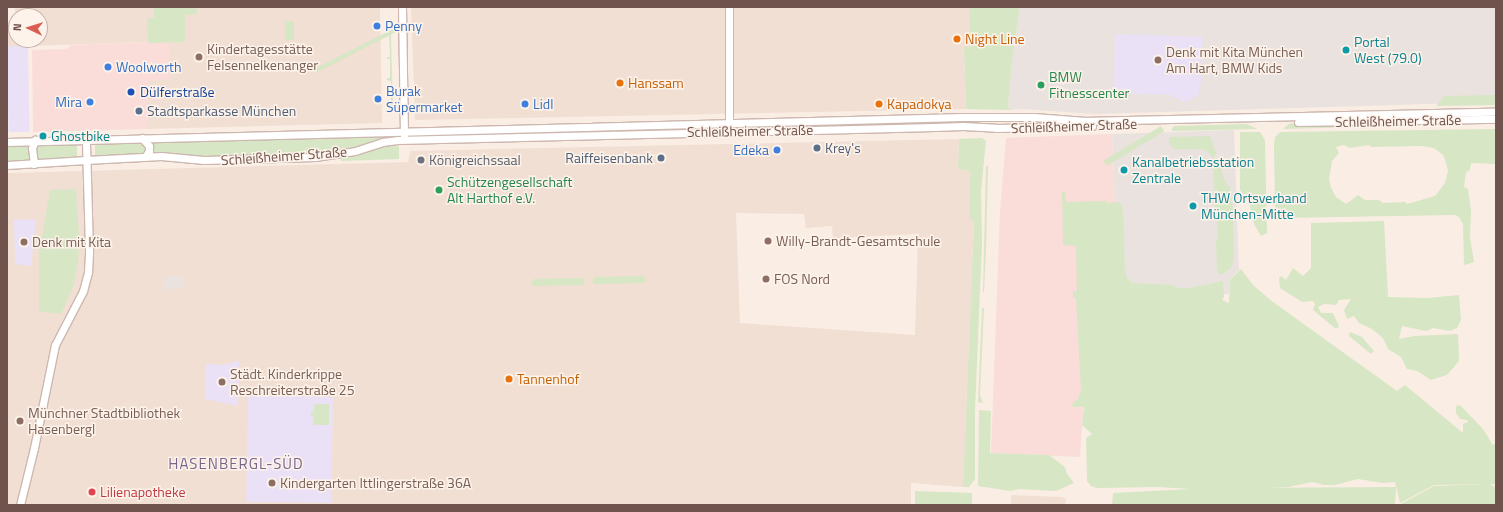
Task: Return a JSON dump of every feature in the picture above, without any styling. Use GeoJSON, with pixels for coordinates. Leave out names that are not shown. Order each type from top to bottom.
{"type":"FeatureCollection","features":[{"type":"Feature","properties":{"kind":"main road"},"geometry":{"type":"LineString","coordinates":[[402,7],[404,140]]}},
{"type":"Feature","properties":{"kind":"main road"},"geometry":{"type":"LineString","coordinates":[[728,7],[729,132]]}},
{"type":"Feature","properties":{"kind":"main road","name":"Schleißheimer Straße"},"geometry":{"type":"LineString","coordinates":[[7,142],[35,140],[86,140],[1020,116],[1073,121],[1199,120],[1496,112]]}},
{"type":"Feature","properties":{"kind":"main road","name":"Schleißheimer Straße"},"geometry":{"type":"LineString","coordinates":[[7,165],[145,156],[204,160],[315,157],[340,154],[382,142],[404,140],[963,126],[996,128],[1496,119]]}},
{"type":"Feature","properties":{"kind":"main road"},"geometry":{"type":"LineString","coordinates":[[444,131],[441,135],[444,139]]}},
{"type":"Feature","properties":{"kind":"main road"},"geometry":{"type":"LineString","coordinates":[[142,138],[149,146],[149,151],[145,156]]}},
{"type":"Feature","properties":{"kind":"main road"},"geometry":{"type":"LineString","coordinates":[[34,164],[32,148],[35,140]]}},
{"type":"Feature","properties":{"kind":"main road"},"geometry":{"type":"LineString","coordinates":[[20,505],[34,448],[55,345],[80,298],[88,272],[89,250],[86,140]]}},
{"type":"Feature","properties":{"kind":"shaded area"},"geometry":{"type":"Polygon","coordinates":[[[15,7],[380,7],[382,123],[148,129],[148,81],[169,41],[48,45],[48,8],[15,7]]]}},
{"type":"Feature","properties":{"kind":"shaded area"},"geometry":{"type":"Polygon","coordinates":[[[411,7],[969,7],[970,47],[964,47],[966,109],[416,120],[411,7]]]}},
{"type":"Feature","properties":{"kind":"shaded area"},"geometry":{"type":"Polygon","coordinates":[[[1020,7],[1496,7],[1496,102],[1094,114],[1022,109],[1010,110],[1008,106],[1012,60],[1020,7]]]}},
{"type":"Feature","properties":{"kind":"shaded area"},"geometry":{"type":"Polygon","coordinates":[[[7,22],[8,22],[7,47],[7,22]]]}},
{"type":"Feature","properties":{"kind":"shaded area","name":"Denk mit Kita München Am Hart, BMW Kids"},"geometry":{"type":"Polygon","coordinates":[[[1115,34],[1203,37],[1201,83],[1198,96],[1184,102],[1180,101],[1180,98],[1173,98],[1171,95],[1114,93],[1115,34]]]}},
{"type":"Feature","properties":{"kind":"shaded area","name":"Mira"},"geometry":{"type":"Polygon","coordinates":[[[169,41],[169,80],[148,81],[148,129],[33,132],[32,50],[66,49],[71,45],[169,41]]]}},
{"type":"Feature","properties":{"kind":"shaded area"},"geometry":{"type":"Polygon","coordinates":[[[7,46],[8,48],[28,48],[30,132],[9,132],[7,46]]]}},
{"type":"Feature","properties":{"kind":"shaded area"},"geometry":{"type":"Polygon","coordinates":[[[1234,130],[1239,270],[1230,280],[1229,294],[1080,298],[1115,203],[1112,134],[1234,130]]]}},
{"type":"Feature","properties":{"kind":"shaded area"},"geometry":{"type":"Polygon","coordinates":[[[1112,134],[1115,203],[1084,398],[1080,457],[991,453],[1000,210],[1006,138],[1112,134]]]}},
{"type":"Feature","properties":{"kind":"shaded area"},"geometry":{"type":"Polygon","coordinates":[[[959,139],[958,169],[970,171],[969,217],[974,221],[963,487],[911,483],[911,505],[7,505],[7,173],[408,162],[410,151],[959,139]],[[736,213],[740,323],[915,335],[918,234],[833,238],[832,226],[806,228],[804,214],[736,213]]]}},
{"type":"Feature","properties":{"kind":"shaded area","name":"Denk mit Kita"},"geometry":{"type":"Polygon","coordinates":[[[36,219],[31,266],[15,264],[14,220],[36,219]]]}},
{"type":"Feature","properties":{"kind":"shaded area"},"geometry":{"type":"Polygon","coordinates":[[[163,276],[184,276],[184,289],[163,289],[163,276]]]}},
{"type":"Feature","properties":{"kind":"shaded area","name":"Städt. Kinderkrippe Reschreiterstraße 25"},"geometry":{"type":"Polygon","coordinates":[[[239,361],[238,406],[205,399],[206,364],[223,365],[239,361]]]}},
{"type":"Feature","properties":{"kind":"shaded area"},"geometry":{"type":"Polygon","coordinates":[[[248,396],[333,397],[331,503],[246,502],[248,396]]]}},
{"type":"Feature","properties":{"kind":"shaded area"},"geometry":{"type":"Polygon","coordinates":[[[1011,495],[1062,497],[1066,499],[1065,505],[1011,505],[1011,495]]]}},
{"type":"Feature","properties":{"kind":"green space"},"geometry":{"type":"Polygon","coordinates":[[[154,7],[197,7],[197,14],[185,15],[185,42],[148,43],[147,18],[154,18],[154,7]]]}},
{"type":"Feature","properties":{"kind":"green space"},"geometry":{"type":"Polygon","coordinates":[[[969,7],[1020,7],[1012,60],[1008,106],[1010,110],[966,109],[964,47],[970,47],[969,7]]]}},
{"type":"Feature","properties":{"kind":"green space"},"geometry":{"type":"Polygon","coordinates":[[[285,21],[294,21],[294,40],[285,40],[285,21]]]}},
{"type":"Feature","properties":{"kind":"green space"},"geometry":{"type":"Polygon","coordinates":[[[395,28],[397,32],[315,73],[313,70],[395,28]]]}},
{"type":"Feature","properties":{"kind":"green space"},"geometry":{"type":"Polygon","coordinates":[[[386,33],[391,34],[393,111],[388,103],[391,102],[391,81],[387,80],[387,78],[390,78],[390,59],[387,59],[387,57],[390,57],[389,35],[386,35],[386,33]]]}},
{"type":"Feature","properties":{"kind":"green space"},"geometry":{"type":"Polygon","coordinates":[[[1496,95],[1496,105],[1436,106],[1444,96],[1496,95]]]}},
{"type":"Feature","properties":{"kind":"green space"},"geometry":{"type":"Polygon","coordinates":[[[979,120],[979,125],[851,127],[851,123],[979,120]]]}},
{"type":"Feature","properties":{"kind":"green space"},"geometry":{"type":"Polygon","coordinates":[[[850,123],[850,127],[739,129],[739,126],[850,123]]]}},
{"type":"Feature","properties":{"kind":"green space"},"geometry":{"type":"Polygon","coordinates":[[[1247,124],[1257,129],[1171,131],[1174,126],[1247,124]]]}},
{"type":"Feature","properties":{"kind":"green space"},"geometry":{"type":"Polygon","coordinates":[[[1289,124],[1330,125],[1394,124],[1394,126],[1283,129],[1289,124]]]}},
{"type":"Feature","properties":{"kind":"green space"},"geometry":{"type":"Polygon","coordinates":[[[718,126],[718,128],[682,129],[678,131],[549,133],[556,131],[718,126]]]}},
{"type":"Feature","properties":{"kind":"green space"},"geometry":{"type":"Polygon","coordinates":[[[1161,126],[1164,131],[1107,166],[1104,161],[1161,126]]]}},
{"type":"Feature","properties":{"kind":"green space"},"geometry":{"type":"Polygon","coordinates":[[[1496,129],[1496,164],[1471,163],[1470,170],[1466,172],[1464,187],[1468,189],[1471,210],[1470,238],[1474,262],[1464,265],[1463,224],[1459,217],[1454,215],[1281,218],[1275,214],[1274,144],[1275,137],[1280,132],[1496,129]],[[1344,145],[1336,147],[1339,153],[1332,161],[1329,179],[1331,188],[1336,197],[1346,204],[1358,195],[1365,200],[1379,200],[1383,203],[1405,202],[1407,204],[1435,196],[1445,183],[1448,171],[1446,162],[1443,155],[1434,148],[1422,146],[1371,147],[1369,145],[1350,148],[1344,145]]]}},
{"type":"Feature","properties":{"kind":"green space"},"geometry":{"type":"Polygon","coordinates":[[[1240,132],[1260,132],[1265,140],[1267,233],[1261,236],[1254,224],[1249,202],[1240,190],[1240,132]]]}},
{"type":"Feature","properties":{"kind":"green space"},"geometry":{"type":"Polygon","coordinates":[[[393,134],[393,137],[338,153],[203,158],[152,153],[149,142],[393,134]]]}},
{"type":"Feature","properties":{"kind":"green space"},"geometry":{"type":"Polygon","coordinates":[[[1210,136],[1216,153],[1214,158],[1218,160],[1225,182],[1230,187],[1233,208],[1234,258],[1231,268],[1223,274],[1219,274],[1217,270],[1216,241],[1218,240],[1217,215],[1215,215],[1213,158],[1207,151],[1202,149],[1174,149],[1169,144],[1169,137],[1210,136]]]}},
{"type":"Feature","properties":{"kind":"green space"},"geometry":{"type":"Polygon","coordinates":[[[982,138],[986,141],[981,191],[982,243],[975,410],[975,479],[969,487],[963,487],[974,221],[969,218],[970,171],[958,169],[959,139],[982,138]]]}},
{"type":"Feature","properties":{"kind":"green space"},"geometry":{"type":"Polygon","coordinates":[[[77,142],[77,157],[37,160],[35,155],[36,146],[39,144],[77,142]]]}},
{"type":"Feature","properties":{"kind":"green space"},"geometry":{"type":"Polygon","coordinates":[[[95,142],[142,142],[146,146],[147,150],[144,153],[139,154],[95,157],[95,142]]]}},
{"type":"Feature","properties":{"kind":"green space"},"geometry":{"type":"Polygon","coordinates":[[[7,144],[29,144],[29,164],[7,164],[7,144]]]}},
{"type":"Feature","properties":{"kind":"green space"},"geometry":{"type":"Polygon","coordinates":[[[394,144],[395,147],[399,146],[399,159],[341,161],[341,158],[394,144]]]}},
{"type":"Feature","properties":{"kind":"green space"},"geometry":{"type":"Polygon","coordinates":[[[986,166],[988,166],[986,251],[983,292],[986,166]]]}},
{"type":"Feature","properties":{"kind":"green space"},"geometry":{"type":"Polygon","coordinates":[[[76,189],[79,237],[78,264],[73,287],[61,314],[39,311],[39,254],[50,190],[76,189]]]}},
{"type":"Feature","properties":{"kind":"green space"},"geometry":{"type":"Polygon","coordinates":[[[1062,192],[1065,192],[1066,202],[1120,202],[1123,212],[1125,271],[1127,278],[1132,283],[1172,285],[1178,288],[1191,288],[1223,281],[1224,297],[1222,300],[1229,303],[1230,280],[1241,269],[1254,286],[1273,302],[1397,391],[1405,385],[1463,433],[1463,424],[1468,422],[1467,420],[1460,419],[1456,413],[1456,406],[1460,405],[1483,429],[1493,445],[1496,443],[1496,484],[1434,485],[1400,503],[1395,482],[1382,483],[1358,479],[1335,485],[1324,485],[1312,482],[1289,487],[1245,488],[1396,487],[1395,505],[1112,505],[1113,493],[1191,489],[1158,487],[1097,488],[1091,486],[1087,481],[1086,438],[1092,434],[1082,425],[1084,407],[1072,407],[1073,402],[1078,399],[1081,390],[1076,298],[1073,297],[1073,291],[1077,291],[1076,246],[1063,245],[1062,192]]]}},
{"type":"Feature","properties":{"kind":"green space"},"geometry":{"type":"Polygon","coordinates":[[[1384,221],[1388,297],[1427,298],[1459,295],[1461,320],[1457,328],[1450,331],[1433,328],[1426,331],[1402,326],[1399,339],[1414,336],[1458,334],[1459,361],[1447,375],[1431,380],[1417,371],[1407,369],[1401,357],[1388,349],[1383,338],[1372,329],[1359,323],[1354,316],[1347,319],[1344,310],[1351,299],[1339,300],[1336,305],[1324,304],[1318,307],[1321,313],[1333,313],[1339,326],[1336,329],[1313,310],[1315,304],[1313,301],[1302,302],[1280,288],[1279,278],[1281,276],[1286,280],[1293,268],[1303,276],[1311,268],[1311,223],[1384,221]]]}},
{"type":"Feature","properties":{"kind":"green space"},"geometry":{"type":"Polygon","coordinates":[[[643,276],[646,279],[643,283],[595,284],[592,281],[594,277],[643,276]]]}},
{"type":"Feature","properties":{"kind":"green space"},"geometry":{"type":"Polygon","coordinates":[[[582,278],[585,281],[583,285],[533,286],[531,283],[533,279],[582,278]]]}},
{"type":"Feature","properties":{"kind":"green space"},"geometry":{"type":"Polygon","coordinates":[[[982,308],[984,308],[980,395],[983,403],[978,402],[982,308]]]}},
{"type":"Feature","properties":{"kind":"green space"},"geometry":{"type":"Polygon","coordinates":[[[1350,332],[1362,337],[1374,351],[1371,354],[1349,336],[1350,332]]]}},
{"type":"Feature","properties":{"kind":"green space"},"geometry":{"type":"Polygon","coordinates":[[[314,404],[329,404],[329,425],[313,425],[314,417],[311,416],[311,412],[314,411],[314,404]]]}},
{"type":"Feature","properties":{"kind":"green space"},"geometry":{"type":"Polygon","coordinates":[[[979,410],[991,411],[990,453],[1049,455],[1065,467],[1067,474],[1074,483],[1056,491],[1019,489],[1010,491],[978,486],[979,410]]]}},
{"type":"Feature","properties":{"kind":"green space"},"geometry":{"type":"Polygon","coordinates":[[[1490,484],[1496,488],[1496,505],[1399,505],[1434,486],[1490,484]]]}},
{"type":"Feature","properties":{"kind":"green space"},"geometry":{"type":"Polygon","coordinates":[[[915,491],[972,493],[972,505],[915,505],[915,491]]]}},
{"type":"Feature","properties":{"kind":"place","name":"Penny"},"geometry":{"type":"Point","coordinates":[377,26]}},
{"type":"Feature","properties":{"kind":"place","name":"Night Line"},"geometry":{"type":"Point","coordinates":[957,39]}},
{"type":"Feature","properties":{"kind":"place","name":"Portal West (79.0)"},"geometry":{"type":"Point","coordinates":[1346,50]}},
{"type":"Feature","properties":{"kind":"place","name":"Kindertagesstätte Felsennelkenanger"},"geometry":{"type":"Point","coordinates":[199,57]}},
{"type":"Feature","properties":{"kind":"place","name":"Denk mit Kita München Am Hart, BMW Kids"},"geometry":{"type":"Point","coordinates":[1158,60]}},
{"type":"Feature","properties":{"kind":"place","name":"Woolworth"},"geometry":{"type":"Point","coordinates":[108,67]}},
{"type":"Feature","properties":{"kind":"place","name":"Hanssam"},"geometry":{"type":"Point","coordinates":[620,83]}},
{"type":"Feature","properties":{"kind":"place","name":"BMW Fitnesscenter"},"geometry":{"type":"Point","coordinates":[1041,85]}},
{"type":"Feature","properties":{"kind":"place","name":"Dülferstraße"},"geometry":{"type":"Point","coordinates":[131,92]}},
{"type":"Feature","properties":{"kind":"place","name":"Burak Süpermarket"},"geometry":{"type":"Point","coordinates":[378,99]}},
{"type":"Feature","properties":{"kind":"place","name":"Mira"},"geometry":{"type":"Point","coordinates":[90,102]}},
{"type":"Feature","properties":{"kind":"place","name":"Lidl"},"geometry":{"type":"Point","coordinates":[525,104]}},
{"type":"Feature","properties":{"kind":"place","name":"Kapadokya"},"geometry":{"type":"Point","coordinates":[879,104]}},
{"type":"Feature","properties":{"kind":"place","name":"Stadtsparkasse München"},"geometry":{"type":"Point","coordinates":[139,111]}},
{"type":"Feature","properties":{"kind":"place","name":"Ghostbike"},"geometry":{"type":"Point","coordinates":[43,136]}},
{"type":"Feature","properties":{"kind":"place","name":"Krey's"},"geometry":{"type":"Point","coordinates":[817,148]}},
{"type":"Feature","properties":{"kind":"place","name":"Edeka"},"geometry":{"type":"Point","coordinates":[777,150]}},
{"type":"Feature","properties":{"kind":"place","name":"Raiffeisenbank"},"geometry":{"type":"Point","coordinates":[661,158]}},
{"type":"Feature","properties":{"kind":"place","name":"Königreichssaal"},"geometry":{"type":"Point","coordinates":[421,160]}},
{"type":"Feature","properties":{"kind":"place","name":"Kanalbetriebsstation Zentrale"},"geometry":{"type":"Point","coordinates":[1124,170]}},
{"type":"Feature","properties":{"kind":"place","name":"Schützengesellschaft Alt Harthof e.V."},"geometry":{"type":"Point","coordinates":[439,190]}},
{"type":"Feature","properties":{"kind":"place","name":"THW Ortsverband München-Mitte"},"geometry":{"type":"Point","coordinates":[1193,206]}},
{"type":"Feature","properties":{"kind":"place","name":"Willy-Brandt-Gesamtschule"},"geometry":{"type":"Point","coordinates":[768,241]}},
{"type":"Feature","properties":{"kind":"place","name":"Denk mit Kita"},"geometry":{"type":"Point","coordinates":[24,242]}},
{"type":"Feature","properties":{"kind":"place","name":"FOS Nord"},"geometry":{"type":"Point","coordinates":[766,279]}},
{"type":"Feature","properties":{"kind":"place","name":"Tannenhof"},"geometry":{"type":"Point","coordinates":[509,379]}},
{"type":"Feature","properties":{"kind":"place","name":"Städt. Kinderkrippe Reschreiterstraße 25"},"geometry":{"type":"Point","coordinates":[222,382]}},
{"type":"Feature","properties":{"kind":"place","name":"Münchner Stadtbibliothek Hasenbergl"},"geometry":{"type":"Point","coordinates":[20,421]}},
{"type":"Feature","properties":{"kind":"place","name":"Kindergarten Ittlingerstraße 36A"},"geometry":{"type":"Point","coordinates":[272,483]}},
{"type":"Feature","properties":{"kind":"place","name":"Lilienapotheke"},"geometry":{"type":"Point","coordinates":[92,492]}},
{"type":"Feature","properties":{"kind":"district","name":"HASENBERGL-SÜD"},"geometry":{"type":"Point","coordinates":[236,464]}}]}
